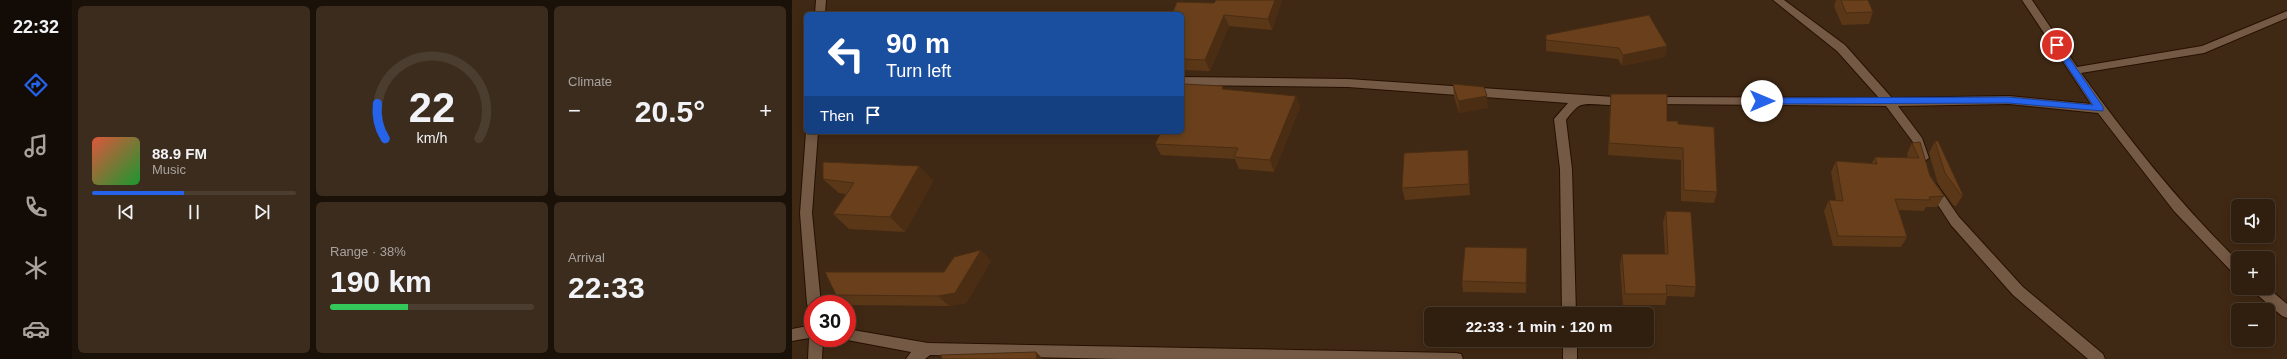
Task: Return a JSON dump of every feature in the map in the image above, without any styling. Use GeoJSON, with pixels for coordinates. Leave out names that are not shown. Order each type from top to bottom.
{"type":"FeatureCollection","features":[{"type":"Feature","properties":{"kind":"street"},"geometry":{"type":"LineString","coordinates":[[820,12],[821,0]]}},
{"type":"Feature","properties":{"kind":"street"},"geometry":{"type":"LineString","coordinates":[[1778,0],[1841,48],[1889,102],[1918,141],[1931,186],[1955,221],[2018,291],[2098,359]]}},
{"type":"Feature","properties":{"kind":"street"},"geometry":{"type":"LineString","coordinates":[[2018,0],[2029,3],[2100,109],[2175,204],[2207,240],[2231,262]]}},
{"type":"Feature","properties":{"kind":"street"},"geometry":{"type":"LineString","coordinates":[[2074,71],[2204,49],[2287,14]]}},
{"type":"Feature","properties":{"kind":"street"},"geometry":{"type":"LineString","coordinates":[[1184,81],[1348,83],[1588,100],[1889,102],[2008,100],[2100,109]]}},
{"type":"Feature","properties":{"kind":"street"},"geometry":{"type":"LineString","coordinates":[[1569,307],[1566,169],[1560,119],[1575,103],[1588,100]]}},
{"type":"Feature","properties":{"kind":"street"},"geometry":{"type":"LineString","coordinates":[[812,134],[806,213],[813,295]]}},
{"type":"Feature","properties":{"kind":"street"},"geometry":{"type":"LineString","coordinates":[[2267,295],[2287,312]]}},
{"type":"Feature","properties":{"kind":"street"},"geometry":{"type":"LineString","coordinates":[[792,335],[804,333]]}},
{"type":"Feature","properties":{"kind":"street"},"geometry":{"type":"LineString","coordinates":[[856,337],[928,349],[1456,359]]}},
{"type":"Feature","properties":{"kind":"street"},"geometry":{"type":"LineString","coordinates":[[815,359],[816,347]]}},
{"type":"Feature","properties":{"kind":"street"},"geometry":{"type":"LineString","coordinates":[[1570,347],[1570,359]]}},
{"type":"Feature","properties":{"kind":"street"},"geometry":{"type":"LineString","coordinates":[[913,359],[928,349]]}},
{"type":"Feature","properties":{"kind":"building"},"geometry":{"type":"Polygon","coordinates":[[[1216,0],[1275,0],[1268,19],[1224,15],[1205,60],[1184,59],[1184,12],[1173,12],[1177,2],[1214,3],[1216,0]]]}},
{"type":"Feature","properties":{"kind":"building"},"geometry":{"type":"Polygon","coordinates":[[[1841,0],[1868,0],[1873,12],[1846,13],[1841,0]]]}},
{"type":"Feature","properties":{"kind":"building"},"geometry":{"type":"Polygon","coordinates":[[[1649,15],[1667,46],[1623,55],[1619,48],[1546,40],[1546,35],[1649,15]]]}},
{"type":"Feature","properties":{"kind":"building"},"geometry":{"type":"Polygon","coordinates":[[[1184,84],[1223,86],[1222,89],[1296,96],[1270,160],[1234,157],[1238,148],[1155,144],[1160,134],[1184,134],[1184,84]]]}},
{"type":"Feature","properties":{"kind":"building"},"geometry":{"type":"Polygon","coordinates":[[[1453,84],[1484,87],[1487,96],[1458,101],[1453,84]]]}},
{"type":"Feature","properties":{"kind":"building"},"geometry":{"type":"Polygon","coordinates":[[[1611,94],[1667,94],[1667,121],[1678,121],[1678,124],[1714,127],[1717,192],[1684,190],[1683,148],[1609,143],[1611,94]]]}},
{"type":"Feature","properties":{"kind":"building"},"geometry":{"type":"Polygon","coordinates":[[[1935,141],[1938,141],[1963,195],[1961,195],[1945,173],[1935,141]]]}},
{"type":"Feature","properties":{"kind":"building"},"geometry":{"type":"Polygon","coordinates":[[[1920,142],[1930,176],[1944,196],[1929,197],[1930,200],[1895,199],[1907,237],[1838,236],[1829,200],[1843,201],[1836,161],[1877,164],[1875,157],[1919,158],[1912,143],[1920,142]]]}},
{"type":"Feature","properties":{"kind":"building"},"geometry":{"type":"Polygon","coordinates":[[[1468,150],[1469,184],[1402,188],[1404,153],[1468,150]]]}},
{"type":"Feature","properties":{"kind":"building"},"geometry":{"type":"Polygon","coordinates":[[[823,162],[919,166],[890,217],[833,214],[854,183],[823,179],[823,162]]]}},
{"type":"Feature","properties":{"kind":"building"},"geometry":{"type":"Polygon","coordinates":[[[1666,211],[1691,212],[1696,287],[1666,285],[1667,294],[1625,294],[1622,254],[1668,254],[1666,211]]]}},
{"type":"Feature","properties":{"kind":"building"},"geometry":{"type":"Polygon","coordinates":[[[1465,247],[1527,248],[1526,283],[1462,281],[1465,247]]]}},
{"type":"Feature","properties":{"kind":"building"},"geometry":{"type":"Polygon","coordinates":[[[981,250],[955,293],[938,296],[836,295],[825,272],[944,272],[954,257],[981,250]]]}},
{"type":"Feature","properties":{"kind":"building"},"geometry":{"type":"Polygon","coordinates":[[[1036,352],[1037,359],[942,359],[941,355],[1036,352]]]}},
{"type":"Feature","properties":{"kind":"route"},"geometry":{"type":"LineString","coordinates":[[1762,101],[1889,102],[2008,100],[2100,109],[2057,45]]}}]}
